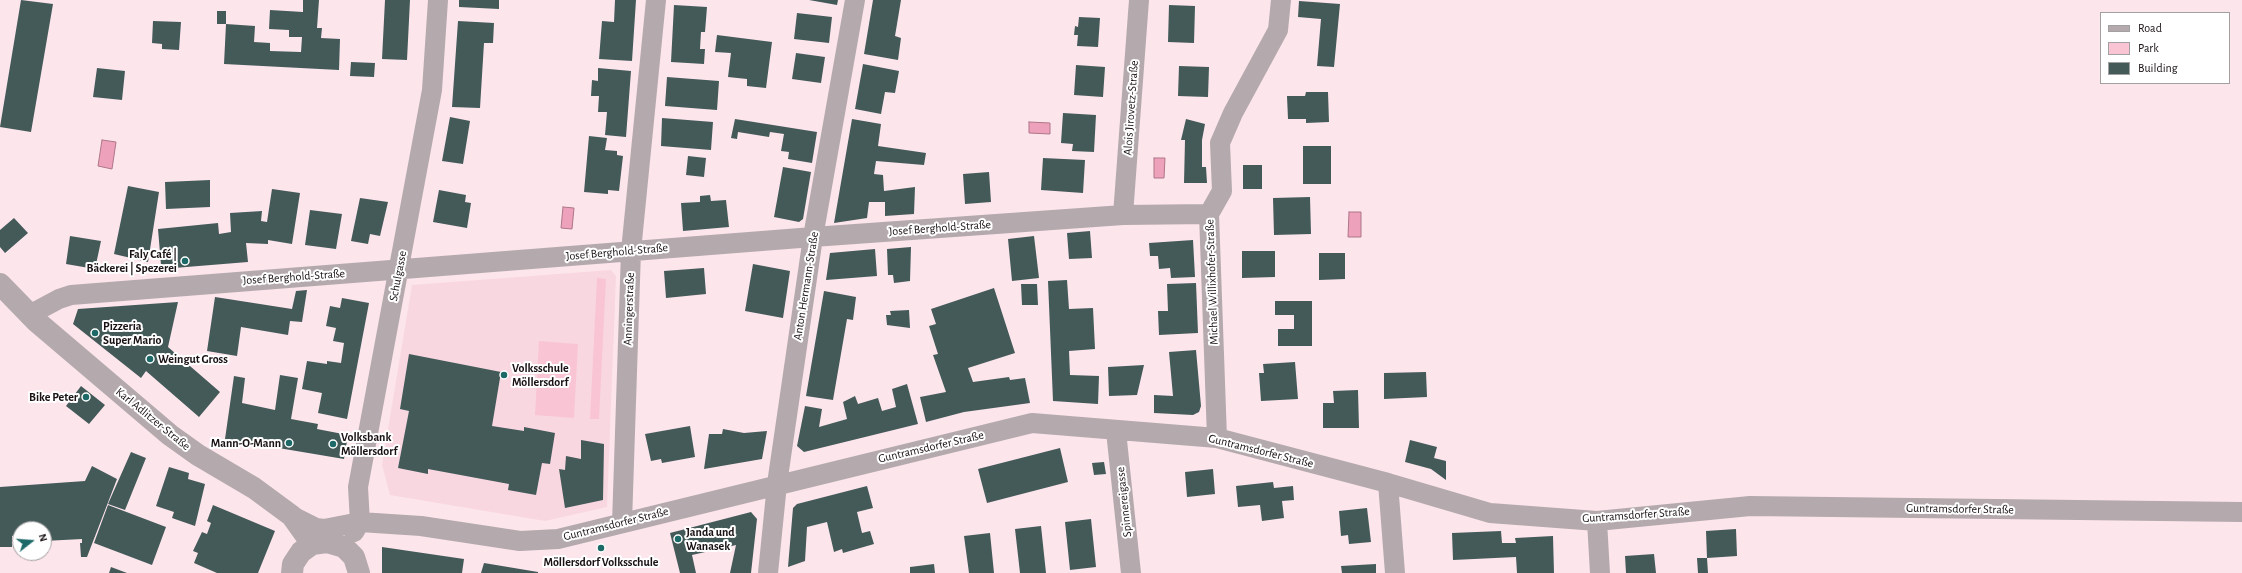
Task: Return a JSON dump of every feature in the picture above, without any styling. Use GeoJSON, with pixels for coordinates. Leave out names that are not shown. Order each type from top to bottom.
{"type":"FeatureCollection","features":[{"type":"Feature","properties":{"kind":"street","name":"Schulgasse"},"geometry":{"type":"LineString","coordinates":[[360,522],[358,487],[432,90],[438,0]]}},
{"type":"Feature","properties":{"kind":"street","name":"Anningerstraße"},"geometry":{"type":"LineString","coordinates":[[622,523],[631,251],[656,0]]}},
{"type":"Feature","properties":{"kind":"street","name":"Anton Hermann-Straße"},"geometry":{"type":"LineString","coordinates":[[768,573],[777,484],[813,237],[855,0]]}},
{"type":"Feature","properties":{"kind":"street","name":"Alois Jirovetz-Straße"},"geometry":{"type":"LineString","coordinates":[[1123,216],[1139,0]]}},
{"type":"Feature","properties":{"kind":"street","name":"Michael Willixhofer-Straße"},"geometry":{"type":"LineString","coordinates":[[1217,438],[1209,214],[1222,191],[1220,143],[1233,113],[1278,30],[1281,0]]}},
{"type":"Feature","properties":{"kind":"street","name":"Josef Berghold-Straße"},"geometry":{"type":"LineString","coordinates":[[30,315],[59,299],[72,295],[813,237],[1123,216],[1209,214]]}},
{"type":"Feature","properties":{"kind":"street","name":"Karl Adlitzer-Straße"},"geometry":{"type":"LineString","coordinates":[[0,284],[30,315],[170,435],[198,455],[254,488],[292,516],[312,544]]}},
{"type":"Feature","properties":{"kind":"street","name":"Guntramsdorfer Straße"},"geometry":{"type":"LineString","coordinates":[[292,516],[316,528],[360,522],[421,526],[520,541],[558,539],[777,484],[1032,423],[1217,438],[1388,483],[1490,513],[1597,521],[1750,506],[2242,512]]}},
{"type":"Feature","properties":{"kind":"street","name":"Spinnereigasse"},"geometry":{"type":"LineString","coordinates":[[1116,431],[1131,573]]}},
{"type":"Feature","properties":{"kind":"street"},"geometry":{"type":"LineString","coordinates":[[1388,483],[1395,573]]}},
{"type":"Feature","properties":{"kind":"street"},"geometry":{"type":"LineString","coordinates":[[1597,521],[1600,573]]}},
{"type":"Feature","properties":{"kind":"street"},"geometry":{"type":"LineString","coordinates":[[344,547],[360,522]]}},
{"type":"Feature","properties":{"kind":"street"},"geometry":{"type":"LineString","coordinates":[[292,573],[293,564],[301,552],[312,544],[327,542],[344,547],[354,557],[359,573]]}},
{"type":"Feature","properties":{"kind":"shaded area"},"geometry":{"type":"Polygon","coordinates":[[[1029,122],[1050,123],[1050,134],[1029,133],[1029,122]]]}},
{"type":"Feature","properties":{"kind":"shaded area"},"geometry":{"type":"Polygon","coordinates":[[[102,140],[116,142],[112,169],[98,166],[102,140]]]}},
{"type":"Feature","properties":{"kind":"shaded area"},"geometry":{"type":"Polygon","coordinates":[[[1154,158],[1165,158],[1164,178],[1154,178],[1154,158]]]}},
{"type":"Feature","properties":{"kind":"shaded area"},"geometry":{"type":"Polygon","coordinates":[[[563,207],[574,208],[572,229],[561,228],[563,207]]]}},
{"type":"Feature","properties":{"kind":"shaded area"},"geometry":{"type":"Polygon","coordinates":[[[1349,212],[1361,212],[1361,237],[1348,237],[1349,212]]]}},
{"type":"Feature","properties":{"kind":"shaded area","name":"Volksschule Möllersdorf"},"geometry":{"type":"Polygon","coordinates":[[[611,270],[616,276],[607,507],[545,521],[390,495],[382,465],[412,285],[611,270]]]}},
{"type":"Feature","properties":{"kind":"green space"},"geometry":{"type":"Polygon","coordinates":[[[597,278],[606,279],[599,419],[590,419],[597,278]]]}},
{"type":"Feature","properties":{"kind":"green space"},"geometry":{"type":"Polygon","coordinates":[[[539,341],[578,344],[574,418],[535,415],[539,341]]]}},
{"type":"Feature","properties":{"kind":"building"},"geometry":{"type":"Polygon","coordinates":[[[21,0],[53,4],[31,132],[0,127],[21,0]]]}},
{"type":"Feature","properties":{"kind":"building"},"geometry":{"type":"Polygon","coordinates":[[[303,0],[319,0],[317,28],[322,28],[321,38],[340,39],[339,70],[224,64],[226,24],[255,26],[254,42],[270,43],[270,51],[301,52],[302,37],[289,37],[289,30],[269,29],[270,10],[303,12],[303,0]]]}},
{"type":"Feature","properties":{"kind":"building"},"geometry":{"type":"Polygon","coordinates":[[[385,0],[410,0],[407,60],[382,59],[385,0]]]}},
{"type":"Feature","properties":{"kind":"building"},"geometry":{"type":"Polygon","coordinates":[[[459,0],[499,0],[499,9],[459,7],[459,0]]]}},
{"type":"Feature","properties":{"kind":"building"},"geometry":{"type":"Polygon","coordinates":[[[615,0],[636,0],[632,61],[599,59],[602,21],[614,22],[615,0]]]}},
{"type":"Feature","properties":{"kind":"building"},"geometry":{"type":"Polygon","coordinates":[[[809,0],[838,0],[837,5],[809,0]]]}},
{"type":"Feature","properties":{"kind":"building"},"geometry":{"type":"Polygon","coordinates":[[[873,0],[901,0],[895,36],[901,38],[898,60],[864,54],[873,0]]]}},
{"type":"Feature","properties":{"kind":"building"},"geometry":{"type":"Polygon","coordinates":[[[1299,1],[1340,4],[1334,67],[1317,66],[1321,19],[1298,17],[1299,1]]]}},
{"type":"Feature","properties":{"kind":"building"},"geometry":{"type":"Polygon","coordinates":[[[674,5],[707,7],[705,32],[701,32],[700,49],[705,49],[704,64],[671,62],[674,5]]]}},
{"type":"Feature","properties":{"kind":"building"},"geometry":{"type":"Polygon","coordinates":[[[1169,5],[1195,6],[1194,43],[1168,42],[1169,5]]]}},
{"type":"Feature","properties":{"kind":"building"},"geometry":{"type":"Polygon","coordinates":[[[217,11],[226,11],[226,24],[217,24],[217,11]]]}},
{"type":"Feature","properties":{"kind":"building"},"geometry":{"type":"Polygon","coordinates":[[[797,13],[832,17],[829,43],[794,39],[797,13]]]}},
{"type":"Feature","properties":{"kind":"building"},"geometry":{"type":"Polygon","coordinates":[[[1079,17],[1100,18],[1098,47],[1077,46],[1078,35],[1074,35],[1075,26],[1078,27],[1079,17]]]}},
{"type":"Feature","properties":{"kind":"building"},"geometry":{"type":"Polygon","coordinates":[[[153,21],[181,22],[179,50],[162,49],[162,44],[152,43],[153,21]]]}},
{"type":"Feature","properties":{"kind":"building"},"geometry":{"type":"Polygon","coordinates":[[[458,21],[494,23],[493,43],[484,43],[480,108],[452,107],[458,21]]]}},
{"type":"Feature","properties":{"kind":"building"},"geometry":{"type":"Polygon","coordinates":[[[717,35],[772,42],[766,88],[747,86],[747,79],[728,77],[731,53],[715,52],[717,35]]]}},
{"type":"Feature","properties":{"kind":"building"},"geometry":{"type":"Polygon","coordinates":[[[796,53],[825,57],[821,83],[792,79],[796,53]]]}},
{"type":"Feature","properties":{"kind":"building"},"geometry":{"type":"Polygon","coordinates":[[[351,62],[375,63],[374,77],[350,76],[351,62]]]}},
{"type":"Feature","properties":{"kind":"building"},"geometry":{"type":"Polygon","coordinates":[[[863,64],[899,71],[895,93],[885,92],[881,114],[855,109],[863,64]]]}},
{"type":"Feature","properties":{"kind":"building"},"geometry":{"type":"Polygon","coordinates":[[[1076,65],[1105,67],[1103,97],[1074,95],[1076,65]]]}},
{"type":"Feature","properties":{"kind":"building"},"geometry":{"type":"Polygon","coordinates":[[[1179,66],[1209,67],[1208,97],[1178,96],[1179,66]]]}},
{"type":"Feature","properties":{"kind":"building"},"geometry":{"type":"Polygon","coordinates":[[[97,68],[125,71],[122,100],[93,97],[97,68]]]}},
{"type":"Feature","properties":{"kind":"building"},"geometry":{"type":"Polygon","coordinates":[[[598,68],[631,71],[626,137],[605,135],[607,112],[598,112],[599,96],[591,96],[592,80],[598,81],[598,68]]]}},
{"type":"Feature","properties":{"kind":"building"},"geometry":{"type":"Polygon","coordinates":[[[667,77],[719,81],[717,110],[665,106],[667,77]]]}},
{"type":"Feature","properties":{"kind":"building"},"geometry":{"type":"Polygon","coordinates":[[[1306,92],[1328,92],[1329,122],[1306,123],[1306,119],[1288,119],[1287,96],[1305,96],[1306,92]]]}},
{"type":"Feature","properties":{"kind":"building"},"geometry":{"type":"Polygon","coordinates":[[[1063,113],[1096,115],[1094,152],[1072,151],[1073,144],[1061,143],[1063,113]]]}},
{"type":"Feature","properties":{"kind":"building"},"geometry":{"type":"Polygon","coordinates":[[[450,117],[470,121],[463,164],[442,161],[450,117]]]}},
{"type":"Feature","properties":{"kind":"building"},"geometry":{"type":"Polygon","coordinates":[[[662,118],[713,122],[711,150],[661,146],[662,118]]]}},
{"type":"Feature","properties":{"kind":"building"},"geometry":{"type":"Polygon","coordinates":[[[735,119],[817,132],[812,163],[788,159],[789,152],[781,151],[784,134],[770,132],[769,137],[738,132],[737,139],[731,138],[735,119]]]}},
{"type":"Feature","properties":{"kind":"building"},"geometry":{"type":"Polygon","coordinates":[[[852,119],[881,124],[878,146],[926,153],[924,165],[876,161],[874,174],[883,175],[884,191],[915,187],[914,214],[885,216],[885,202],[869,202],[867,218],[834,223],[852,119]]]}},
{"type":"Feature","properties":{"kind":"building"},"geometry":{"type":"Polygon","coordinates":[[[1186,119],[1205,124],[1202,140],[1202,167],[1206,167],[1207,183],[1184,183],[1185,140],[1181,140],[1186,119]]]}},
{"type":"Feature","properties":{"kind":"building"},"geometry":{"type":"Polygon","coordinates":[[[589,136],[607,138],[605,150],[617,151],[617,155],[623,156],[619,191],[608,190],[608,194],[584,192],[589,136]]]}},
{"type":"Feature","properties":{"kind":"building"},"geometry":{"type":"Polygon","coordinates":[[[1303,146],[1331,146],[1331,184],[1303,184],[1303,146]]]}},
{"type":"Feature","properties":{"kind":"building"},"geometry":{"type":"Polygon","coordinates":[[[688,156],[706,158],[704,177],[686,175],[688,156]]]}},
{"type":"Feature","properties":{"kind":"building"},"geometry":{"type":"Polygon","coordinates":[[[1043,158],[1085,160],[1083,193],[1041,190],[1043,158]]]}},
{"type":"Feature","properties":{"kind":"building"},"geometry":{"type":"Polygon","coordinates":[[[1243,165],[1262,165],[1262,189],[1243,189],[1243,165]]]}},
{"type":"Feature","properties":{"kind":"building"},"geometry":{"type":"Polygon","coordinates":[[[783,167],[811,172],[803,219],[799,222],[774,217],[783,167]]]}},
{"type":"Feature","properties":{"kind":"building"},"geometry":{"type":"Polygon","coordinates":[[[989,172],[991,202],[965,204],[963,174],[989,172]]]}},
{"type":"Feature","properties":{"kind":"building"},"geometry":{"type":"Polygon","coordinates":[[[210,180],[210,207],[166,209],[165,182],[210,180]]]}},
{"type":"Feature","properties":{"kind":"building"},"geometry":{"type":"Polygon","coordinates":[[[128,186],[159,192],[148,262],[114,254],[128,186]]]}},
{"type":"Feature","properties":{"kind":"building"},"geometry":{"type":"Polygon","coordinates":[[[272,189],[300,193],[292,244],[268,240],[268,244],[246,243],[248,262],[174,268],[174,264],[161,265],[158,229],[218,223],[219,234],[231,232],[230,213],[262,211],[261,221],[267,222],[272,189]]]}},
{"type":"Feature","properties":{"kind":"building"},"geometry":{"type":"Polygon","coordinates":[[[439,190],[466,195],[465,202],[471,203],[467,228],[433,222],[439,190]]]}},
{"type":"Feature","properties":{"kind":"building"},"geometry":{"type":"Polygon","coordinates":[[[710,195],[711,201],[726,200],[729,227],[683,231],[681,203],[700,202],[700,196],[710,195]]]}},
{"type":"Feature","properties":{"kind":"building"},"geometry":{"type":"Polygon","coordinates":[[[1310,197],[1311,234],[1274,235],[1273,198],[1310,197]]]}},
{"type":"Feature","properties":{"kind":"building"},"geometry":{"type":"Polygon","coordinates":[[[360,198],[388,202],[380,236],[370,234],[368,244],[351,241],[360,198]]]}},
{"type":"Feature","properties":{"kind":"building"},"geometry":{"type":"Polygon","coordinates":[[[310,210],[342,214],[336,249],[305,245],[310,210]]]}},
{"type":"Feature","properties":{"kind":"building"},"geometry":{"type":"Polygon","coordinates":[[[14,218],[28,233],[5,253],[0,247],[0,230],[14,218]]]}},
{"type":"Feature","properties":{"kind":"building"},"geometry":{"type":"Polygon","coordinates":[[[1090,231],[1092,258],[1069,259],[1067,233],[1090,231]]]}},
{"type":"Feature","properties":{"kind":"building"},"geometry":{"type":"Polygon","coordinates":[[[70,236],[101,241],[95,269],[66,264],[70,236]]]}},
{"type":"Feature","properties":{"kind":"building"},"geometry":{"type":"Polygon","coordinates":[[[1034,236],[1039,278],[1012,281],[1008,239],[1034,236]]]}},
{"type":"Feature","properties":{"kind":"building"},"geometry":{"type":"Polygon","coordinates":[[[1193,240],[1195,277],[1171,278],[1170,268],[1159,269],[1158,256],[1150,256],[1149,243],[1193,240]]]}},
{"type":"Feature","properties":{"kind":"building"},"geometry":{"type":"Polygon","coordinates":[[[911,247],[910,281],[894,283],[893,275],[888,275],[887,249],[911,247]]]}},
{"type":"Feature","properties":{"kind":"building"},"geometry":{"type":"Polygon","coordinates":[[[875,249],[877,276],[826,280],[830,253],[875,249]]]}},
{"type":"Feature","properties":{"kind":"building"},"geometry":{"type":"Polygon","coordinates":[[[1242,251],[1275,251],[1275,277],[1242,278],[1242,251]]]}},
{"type":"Feature","properties":{"kind":"building"},"geometry":{"type":"Polygon","coordinates":[[[1319,253],[1345,253],[1345,279],[1319,280],[1319,253]]]}},
{"type":"Feature","properties":{"kind":"building"},"geometry":{"type":"Polygon","coordinates":[[[753,264],[790,271],[783,318],[745,311],[753,264]]]}},
{"type":"Feature","properties":{"kind":"building"},"geometry":{"type":"Polygon","coordinates":[[[704,268],[706,294],[666,298],[664,271],[704,268]]]}},
{"type":"Feature","properties":{"kind":"building"},"geometry":{"type":"Polygon","coordinates":[[[1067,280],[1069,309],[1093,308],[1095,349],[1069,351],[1070,375],[1099,376],[1098,404],[1053,401],[1048,281],[1067,280]]]}},
{"type":"Feature","properties":{"kind":"building"},"geometry":{"type":"Polygon","coordinates":[[[1196,283],[1198,333],[1159,335],[1158,311],[1168,311],[1167,284],[1196,283]]]}},
{"type":"Feature","properties":{"kind":"building"},"geometry":{"type":"Polygon","coordinates":[[[1021,284],[1037,284],[1038,305],[1022,305],[1021,284]]]}},
{"type":"Feature","properties":{"kind":"building"},"geometry":{"type":"Polygon","coordinates":[[[994,288],[1015,353],[968,368],[973,382],[1009,377],[1010,380],[1025,378],[1030,403],[964,412],[926,422],[920,397],[946,392],[933,355],[938,354],[929,326],[936,324],[931,309],[994,288]]]}},
{"type":"Feature","properties":{"kind":"building"},"geometry":{"type":"Polygon","coordinates":[[[307,290],[302,322],[290,321],[288,335],[241,327],[237,356],[207,351],[215,297],[292,309],[296,291],[307,290]]]}},
{"type":"Feature","properties":{"kind":"building"},"geometry":{"type":"Polygon","coordinates":[[[824,291],[856,297],[853,320],[847,319],[833,400],[806,396],[824,291]]]}},
{"type":"Feature","properties":{"kind":"building"},"geometry":{"type":"Polygon","coordinates":[[[342,298],[369,303],[347,419],[318,413],[322,393],[302,389],[307,361],[327,364],[327,361],[341,363],[344,343],[333,341],[336,328],[326,326],[330,306],[340,308],[342,298]]]}},
{"type":"Feature","properties":{"kind":"building"},"geometry":{"type":"Polygon","coordinates":[[[1275,301],[1312,301],[1312,346],[1278,346],[1278,329],[1294,329],[1294,315],[1275,315],[1275,301]]]}},
{"type":"Feature","properties":{"kind":"building","name":"Weingut Gross"},"geometry":{"type":"Polygon","coordinates":[[[178,302],[168,347],[220,392],[199,417],[146,371],[141,378],[73,324],[78,309],[178,302]]]}},
{"type":"Feature","properties":{"kind":"building"},"geometry":{"type":"Polygon","coordinates":[[[909,310],[910,328],[887,325],[886,315],[891,315],[890,311],[909,310]]]}},
{"type":"Feature","properties":{"kind":"building"},"geometry":{"type":"Polygon","coordinates":[[[1196,350],[1201,406],[1199,412],[1193,415],[1154,413],[1154,395],[1173,396],[1169,352],[1196,350]]]}},
{"type":"Feature","properties":{"kind":"building"},"geometry":{"type":"Polygon","coordinates":[[[409,354],[501,372],[492,426],[524,431],[524,427],[555,433],[550,464],[542,463],[536,495],[508,490],[509,484],[428,469],[428,474],[398,468],[409,411],[400,409],[409,354]]]}},
{"type":"Feature","properties":{"kind":"building"},"geometry":{"type":"Polygon","coordinates":[[[1295,362],[1298,399],[1261,401],[1259,373],[1264,373],[1263,364],[1295,362]]]}},
{"type":"Feature","properties":{"kind":"building"},"geometry":{"type":"Polygon","coordinates":[[[1144,365],[1137,395],[1109,396],[1108,367],[1144,365]]]}},
{"type":"Feature","properties":{"kind":"building"},"geometry":{"type":"Polygon","coordinates":[[[1426,372],[1427,397],[1384,399],[1384,373],[1426,372]]]}},
{"type":"Feature","properties":{"kind":"building"},"geometry":{"type":"Polygon","coordinates":[[[280,375],[298,378],[291,419],[318,424],[317,429],[348,435],[344,459],[225,439],[234,376],[245,378],[242,403],[275,410],[280,375]]]}},
{"type":"Feature","properties":{"kind":"building"},"geometry":{"type":"Polygon","coordinates":[[[907,384],[918,424],[804,452],[797,446],[805,406],[822,409],[819,427],[847,419],[843,402],[855,396],[858,404],[878,398],[882,411],[896,407],[892,389],[907,384]]]}},
{"type":"Feature","properties":{"kind":"building"},"geometry":{"type":"Polygon","coordinates":[[[81,386],[105,405],[89,424],[66,406],[81,386]]]}},
{"type":"Feature","properties":{"kind":"building"},"geometry":{"type":"Polygon","coordinates":[[[1358,390],[1359,428],[1323,428],[1323,403],[1334,403],[1333,391],[1358,390]]]}},
{"type":"Feature","properties":{"kind":"building"},"geometry":{"type":"Polygon","coordinates":[[[690,426],[695,457],[662,463],[661,459],[651,461],[645,434],[690,426]]]}},
{"type":"Feature","properties":{"kind":"building"},"geometry":{"type":"Polygon","coordinates":[[[723,429],[744,433],[767,431],[762,459],[704,469],[709,434],[722,434],[723,429]]]}},
{"type":"Feature","properties":{"kind":"building"},"geometry":{"type":"Polygon","coordinates":[[[581,440],[604,444],[603,500],[565,508],[559,469],[565,470],[566,456],[581,459],[581,440]]]}},
{"type":"Feature","properties":{"kind":"building"},"geometry":{"type":"Polygon","coordinates":[[[1410,440],[1437,447],[1434,458],[1446,461],[1446,480],[1431,469],[1405,462],[1410,440]]]}},
{"type":"Feature","properties":{"kind":"building"},"geometry":{"type":"Polygon","coordinates":[[[1060,448],[1068,482],[987,503],[978,469],[1060,448]]]}},
{"type":"Feature","properties":{"kind":"building"},"geometry":{"type":"Polygon","coordinates":[[[131,452],[146,458],[125,510],[108,504],[131,452]]]}},
{"type":"Feature","properties":{"kind":"building"},"geometry":{"type":"Polygon","coordinates":[[[1104,462],[1106,474],[1094,475],[1092,463],[1104,462]]]}},
{"type":"Feature","properties":{"kind":"building"},"geometry":{"type":"Polygon","coordinates":[[[92,466],[117,479],[87,557],[81,557],[80,543],[82,543],[82,539],[52,541],[52,521],[12,521],[12,547],[0,547],[0,487],[85,481],[92,466]]]}},
{"type":"Feature","properties":{"kind":"building"},"geometry":{"type":"Polygon","coordinates":[[[169,467],[189,473],[188,479],[205,484],[195,526],[172,518],[174,512],[156,506],[169,467]]]}},
{"type":"Feature","properties":{"kind":"building"},"geometry":{"type":"Polygon","coordinates":[[[1213,469],[1215,494],[1187,497],[1185,472],[1213,469]]]}},
{"type":"Feature","properties":{"kind":"building"},"geometry":{"type":"Polygon","coordinates":[[[1273,482],[1274,488],[1293,486],[1294,500],[1282,501],[1284,518],[1262,521],[1260,505],[1238,507],[1236,486],[1273,482]]]}},
{"type":"Feature","properties":{"kind":"building"},"geometry":{"type":"Polygon","coordinates":[[[867,486],[873,508],[857,512],[862,533],[870,531],[874,544],[843,553],[842,549],[834,552],[827,522],[807,527],[805,561],[788,567],[793,508],[797,504],[867,486]]]}},
{"type":"Feature","properties":{"kind":"building"},"geometry":{"type":"Polygon","coordinates":[[[108,505],[166,527],[152,565],[94,543],[108,505]]]}},
{"type":"Feature","properties":{"kind":"building"},"geometry":{"type":"Polygon","coordinates":[[[213,505],[275,531],[258,573],[217,573],[194,563],[198,553],[193,551],[202,532],[207,534],[211,523],[207,521],[213,505]]]}},
{"type":"Feature","properties":{"kind":"building"},"geometry":{"type":"Polygon","coordinates":[[[1367,508],[1371,542],[1349,544],[1348,535],[1341,536],[1339,511],[1367,508]]]}},
{"type":"Feature","properties":{"kind":"building"},"geometry":{"type":"Polygon","coordinates":[[[751,512],[757,519],[751,573],[730,573],[736,545],[692,555],[696,573],[680,573],[670,533],[751,512]]]}},
{"type":"Feature","properties":{"kind":"building"},"geometry":{"type":"Polygon","coordinates":[[[1091,519],[1096,567],[1070,570],[1065,522],[1091,519]]]}},
{"type":"Feature","properties":{"kind":"building"},"geometry":{"type":"Polygon","coordinates":[[[1041,526],[1046,573],[1020,573],[1015,529],[1041,526]]]}},
{"type":"Feature","properties":{"kind":"building"},"geometry":{"type":"Polygon","coordinates":[[[1736,529],[1737,556],[1707,558],[1706,531],[1736,529]]]}},
{"type":"Feature","properties":{"kind":"building"},"geometry":{"type":"Polygon","coordinates":[[[1501,531],[1502,543],[1516,543],[1515,538],[1553,536],[1554,573],[1517,573],[1516,557],[1453,560],[1452,533],[1501,531]]]}},
{"type":"Feature","properties":{"kind":"building"},"geometry":{"type":"Polygon","coordinates":[[[990,533],[994,573],[969,573],[964,536],[990,533]]]}},
{"type":"Feature","properties":{"kind":"building"},"geometry":{"type":"Polygon","coordinates":[[[382,547],[464,559],[462,573],[382,573],[382,547]]]}},
{"type":"Feature","properties":{"kind":"building"},"geometry":{"type":"Polygon","coordinates":[[[1654,554],[1656,573],[1626,573],[1625,556],[1654,554]]]}},
{"type":"Feature","properties":{"kind":"building"},"geometry":{"type":"Polygon","coordinates":[[[1697,558],[1707,558],[1708,573],[1698,573],[1697,558]]]}},
{"type":"Feature","properties":{"kind":"building"},"geometry":{"type":"Polygon","coordinates":[[[484,563],[538,572],[538,573],[481,573],[484,563]]]}},
{"type":"Feature","properties":{"kind":"building"},"geometry":{"type":"Polygon","coordinates":[[[934,564],[935,573],[910,573],[910,567],[934,564]]]}},
{"type":"Feature","properties":{"kind":"building"},"geometry":{"type":"Polygon","coordinates":[[[1376,564],[1376,573],[1342,573],[1341,566],[1376,564]]]}},
{"type":"Feature","properties":{"kind":"building"},"geometry":{"type":"Polygon","coordinates":[[[111,567],[127,573],[109,573],[111,567]]]}},
{"type":"Feature","properties":{"kind":"place","name":"Faly Café | Bäckerei | Spezerei"},"geometry":{"type":"Point","coordinates":[185,261]}},
{"type":"Feature","properties":{"kind":"place","name":"Pizzeria Super Mario"},"geometry":{"type":"Point","coordinates":[95,333]}},
{"type":"Feature","properties":{"kind":"place","name":"Weingut Gross"},"geometry":{"type":"Point","coordinates":[150,359]}},
{"type":"Feature","properties":{"kind":"place","name":"Volksschule Möllersdorf"},"geometry":{"type":"Point","coordinates":[504,375]}},
{"type":"Feature","properties":{"kind":"place","name":"Bike Peter"},"geometry":{"type":"Point","coordinates":[86,397]}},
{"type":"Feature","properties":{"kind":"place","name":"Mann-O-Mann"},"geometry":{"type":"Point","coordinates":[289,443]}},
{"type":"Feature","properties":{"kind":"place","name":"Volksbank Möllersdorf"},"geometry":{"type":"Point","coordinates":[333,444]}},
{"type":"Feature","properties":{"kind":"place","name":"Janda und Wanasek"},"geometry":{"type":"Point","coordinates":[678,539]}},
{"type":"Feature","properties":{"kind":"place","name":"Möllersdorf Volksschule"},"geometry":{"type":"Point","coordinates":[601,548]}}]}
